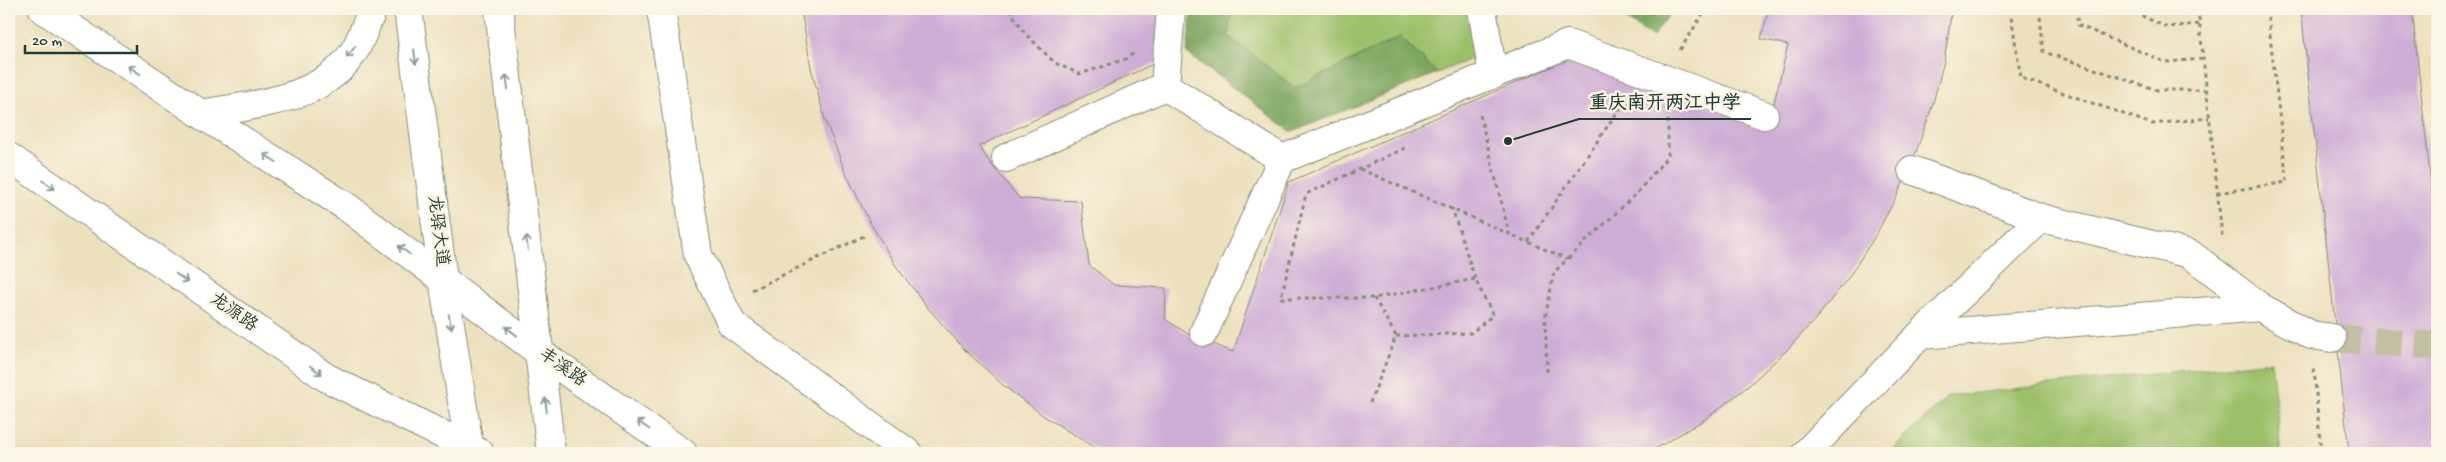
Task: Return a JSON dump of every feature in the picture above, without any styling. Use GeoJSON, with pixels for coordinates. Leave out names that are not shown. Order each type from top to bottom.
{"type":"FeatureCollection","features":[{"type":"Feature","properties":{"kind":"main road"},"geometry":{"type":"LineString","coordinates":[[42,9],[347,207],[443,279]]}},
{"type":"Feature","properties":{"kind":"main road"},"geometry":{"type":"LineString","coordinates":[[201,114],[290,97],[331,77],[355,49],[373,9]]}},
{"type":"Feature","properties":{"kind":"main road","name":"龙驿大道"},"geometry":{"type":"LineString","coordinates":[[408,9],[443,279],[473,452]]}},
{"type":"Feature","properties":{"kind":"main road"},"geometry":{"type":"LineString","coordinates":[[498,9],[551,453]]}},
{"type":"Feature","properties":{"kind":"main road"},"geometry":{"type":"LineString","coordinates":[[661,9],[698,255],[732,324],[908,453]]}},
{"type":"Feature","properties":{"kind":"main road"},"geometry":{"type":"LineString","coordinates":[[1165,86],[1171,9]]}},
{"type":"Feature","properties":{"kind":"main road"},"geometry":{"type":"LineString","coordinates":[[1482,9],[1494,75]]}},
{"type":"Feature","properties":{"kind":"main road"},"geometry":{"type":"LineString","coordinates":[[1204,332],[1282,159],[1568,44],[1764,115]]}},
{"type":"Feature","properties":{"kind":"main road"},"geometry":{"type":"LineString","coordinates":[[1006,158],[1165,86]]}},
{"type":"Feature","properties":{"kind":"main road"},"geometry":{"type":"LineString","coordinates":[[1165,86],[1282,159]]}},
{"type":"Feature","properties":{"kind":"main road","name":"龙源路"},"geometry":{"type":"LineString","coordinates":[[9,157],[327,378],[473,452]]}},
{"type":"Feature","properties":{"kind":"main road"},"geometry":{"type":"LineString","coordinates":[[1912,170],[2041,218],[2190,254],[2260,307],[2321,337]]}},
{"type":"Feature","properties":{"kind":"main road"},"geometry":{"type":"LineString","coordinates":[[1806,453],[1920,335],[2041,218]]}},
{"type":"Feature","properties":{"kind":"main road","name":"丰溪路"},"geometry":{"type":"LineString","coordinates":[[443,279],[540,353],[683,453]]}},
{"type":"Feature","properties":{"kind":"main road"},"geometry":{"type":"LineString","coordinates":[[1920,335],[2260,307]]}},
{"type":"Feature","properties":{"kind":"path"},"geometry":{"type":"LineString","coordinates":[[1009,9],[1025,33],[1055,63],[1080,74],[1129,58],[1137,46]]}},
{"type":"Feature","properties":{"kind":"path"},"geometry":{"type":"LineString","coordinates":[[1662,78],[1706,9]]}},
{"type":"Feature","properties":{"kind":"path"},"geometry":{"type":"LineString","coordinates":[[2010,9],[2021,78],[2152,124],[2209,118]]}},
{"type":"Feature","properties":{"kind":"path"},"geometry":{"type":"LineString","coordinates":[[2039,9],[2044,52],[2157,90],[2207,90]]}},
{"type":"Feature","properties":{"kind":"path"},"geometry":{"type":"LineString","coordinates":[[2076,9],[2078,25],[2164,62],[2203,59]]}},
{"type":"Feature","properties":{"kind":"path"},"geometry":{"type":"LineString","coordinates":[[2128,9],[2166,27],[2199,24]]}},
{"type":"Feature","properties":{"kind":"path"},"geometry":{"type":"LineString","coordinates":[[2198,9],[2226,281]]}},
{"type":"Feature","properties":{"kind":"path"},"geometry":{"type":"LineString","coordinates":[[2217,192],[2287,182],[2267,9]]}},
{"type":"Feature","properties":{"kind":"path"},"geometry":{"type":"LineString","coordinates":[[1528,242],[1626,100]]}},
{"type":"Feature","properties":{"kind":"path"},"geometry":{"type":"LineString","coordinates":[[1546,372],[1544,319],[1554,272],[1636,194],[1668,156],[1668,106]]}},
{"type":"Feature","properties":{"kind":"path"},"geometry":{"type":"LineString","coordinates":[[1472,117],[1480,113],[1510,233]]}},
{"type":"Feature","properties":{"kind":"path"},"geometry":{"type":"LineString","coordinates":[[1412,145],[1306,194],[1282,298],[1374,298],[1475,279]]}},
{"type":"Feature","properties":{"kind":"path"},"geometry":{"type":"LineString","coordinates":[[1360,169],[1567,259]]}},
{"type":"Feature","properties":{"kind":"path"},"geometry":{"type":"LineString","coordinates":[[1396,336],[1471,333],[1493,315],[1475,279],[1452,208]]}},
{"type":"Feature","properties":{"kind":"path"},"geometry":{"type":"LineString","coordinates":[[722,304],[866,236]]}},
{"type":"Feature","properties":{"kind":"path"},"geometry":{"type":"LineString","coordinates":[[1374,298],[1396,336]]}},
{"type":"Feature","properties":{"kind":"path"},"geometry":{"type":"LineString","coordinates":[[1370,403],[1396,336]]}},
{"type":"Feature","properties":{"kind":"path"},"geometry":{"type":"LineString","coordinates":[[2321,337],[2321,453]]}},
{"type":"Feature","properties":{"kind":"green space"},"geometry":{"type":"Polygon","coordinates":[[[1192,9],[1232,9],[1228,36],[1295,88],[1400,37],[1437,73],[1292,132],[1187,53],[1192,9]]]}},
{"type":"Feature","properties":{"kind":"green space"},"geometry":{"type":"Polygon","coordinates":[[[1232,9],[1467,9],[1475,57],[1437,73],[1400,37],[1295,88],[1228,36],[1232,9]]]}},
{"type":"Feature","properties":{"kind":"green space"},"geometry":{"type":"Polygon","coordinates":[[[1610,9],[1673,9],[1653,37],[1610,9]]]}},
{"type":"Feature","properties":{"kind":"green space"},"geometry":{"type":"Polygon","coordinates":[[[2271,361],[2281,453],[1889,453],[1948,396],[2271,361]]]}},
{"type":"Feature","properties":{"kind":"building"},"geometry":{"type":"Polygon","coordinates":[[[801,9],[1160,9],[1157,62],[979,146],[990,163],[1020,199],[1081,201],[1089,265],[1114,285],[1166,288],[1165,319],[1188,334],[1233,352],[1289,182],[1572,58],[1768,128],[1788,45],[1761,39],[1769,9],[1952,9],[1944,61],[1932,107],[1916,152],[1897,196],[1874,238],[1848,278],[1819,315],[1787,350],[1747,387],[1704,420],[1648,453],[1106,453],[1047,418],[1004,386],[964,349],[928,308],[896,266],[868,219],[845,171],[825,120],[811,68],[801,9]]]}},
{"type":"Feature","properties":{"kind":"building"},"geometry":{"type":"Polygon","coordinates":[[[2301,9],[2412,9],[2437,241],[2437,453],[2349,453],[2301,9]]]}},
{"type":"Feature","properties":{"kind":"tunnel"},"geometry":{"type":"LineString","coordinates":[[2332,338],[2437,346]]}},
{"type":"Feature","properties":{"kind":"place","name":"重庆南开两江中学"},"geometry":{"type":"Point","coordinates":[1508,141]}}]}
